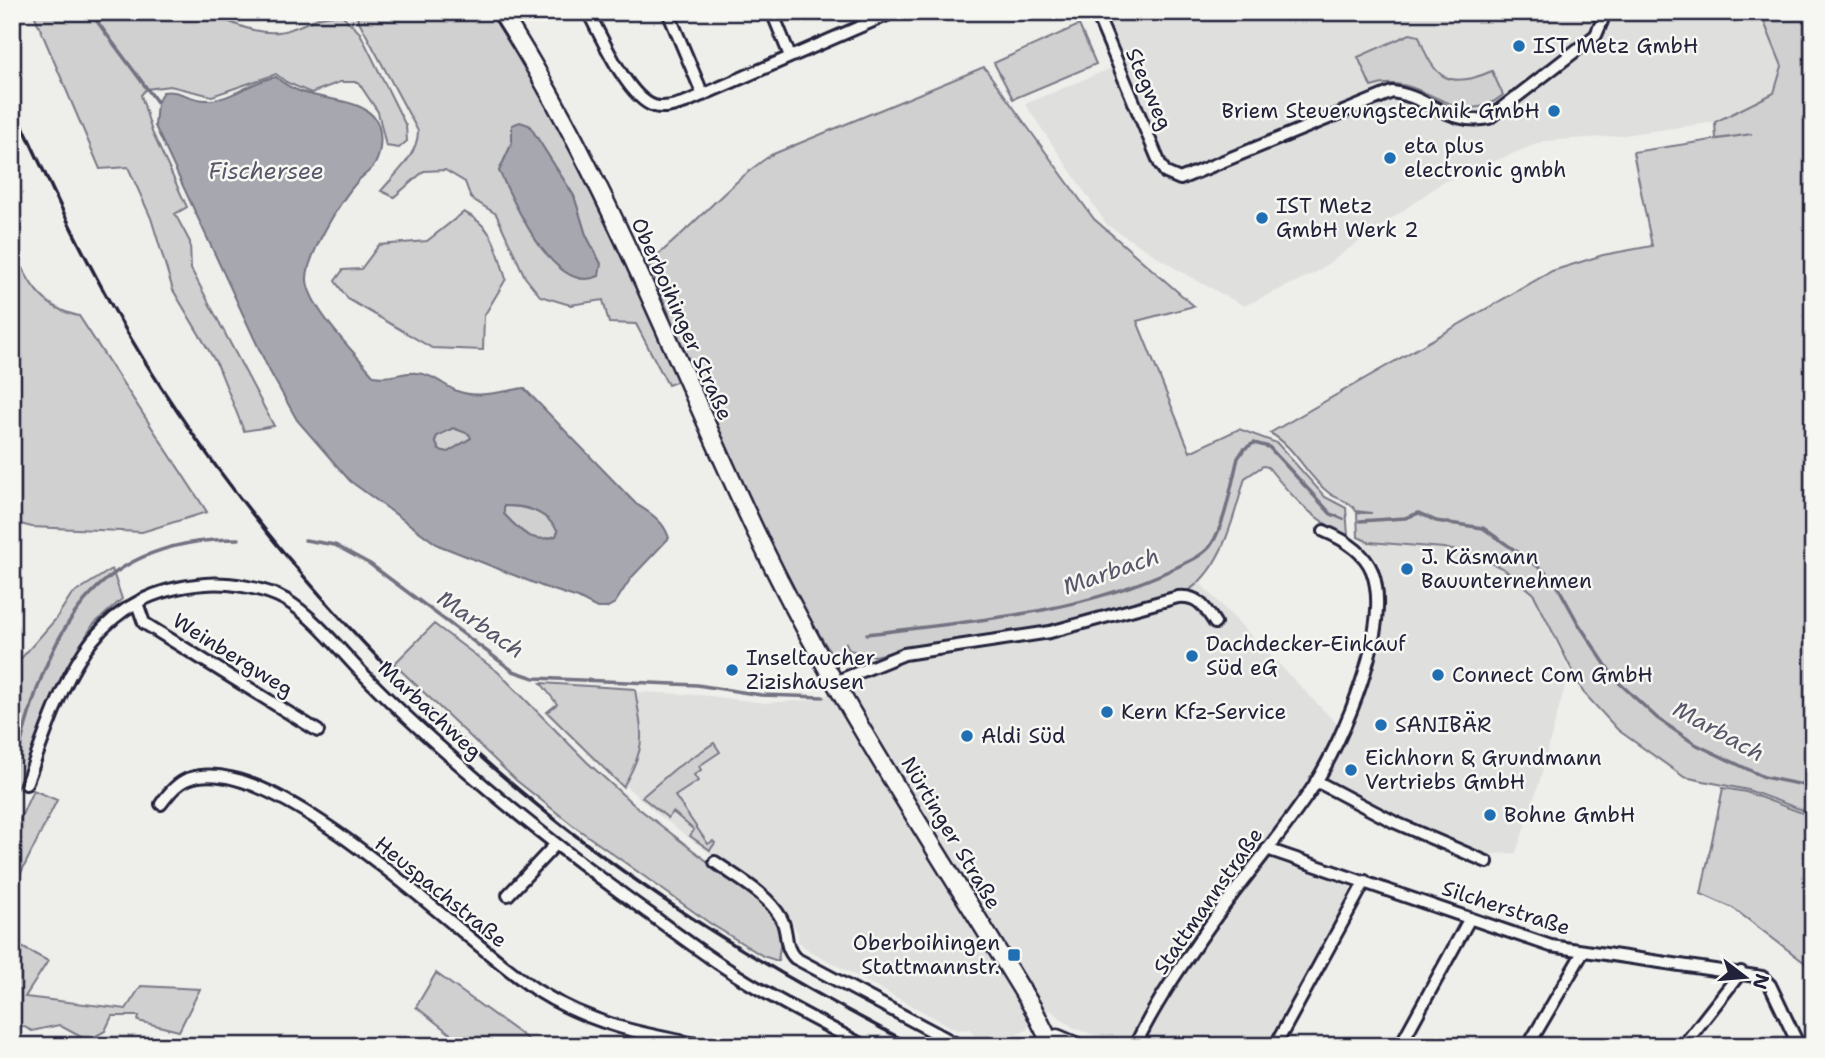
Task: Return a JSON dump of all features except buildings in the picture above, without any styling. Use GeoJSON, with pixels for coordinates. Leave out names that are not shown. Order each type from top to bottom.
{"type":"FeatureCollection","features":[{"type":"Feature","properties":{"kind":"main road","name":"Oberboihinger Straße"},"geometry":{"type":"LineString","coordinates":[[501,12],[581,150],[754,529],[816,649]]}},
{"type":"Feature","properties":{"kind":"main road","name":"Nürtinger Straße"},"geometry":{"type":"LineString","coordinates":[[816,649],[1034,1010],[1045,1043]]}},
{"type":"Feature","properties":{"kind":"main road"},"geometry":{"type":"LineString","coordinates":[[1045,1043],[1065,1039],[1076,1046]]}},
{"type":"Feature","properties":{"kind":"street"},"geometry":{"type":"LineString","coordinates":[[588,12],[637,95],[651,105],[664,107],[703,95],[894,12]]}},
{"type":"Feature","properties":{"kind":"street"},"geometry":{"type":"LineString","coordinates":[[668,12],[703,95]]}},
{"type":"Feature","properties":{"kind":"street"},"geometry":{"type":"LineString","coordinates":[[772,12],[790,56]]}},
{"type":"Feature","properties":{"kind":"street","name":"Stegweg"},"geometry":{"type":"LineString","coordinates":[[1096,12],[1160,164],[1172,177],[1189,178],[1392,92],[1412,96],[1458,118],[1470,121],[1489,118],[1596,35],[1602,21],[1599,12]]}},
{"type":"Feature","properties":{"kind":"street","name":"Stattmannstraße"},"geometry":{"type":"LineString","coordinates":[[1135,1046],[1208,928],[1316,781],[1347,714],[1364,667],[1377,611],[1375,582],[1371,568],[1352,546],[1324,531]]}},
{"type":"Feature","properties":{"kind":"street","name":"Marbachweg"},"geometry":{"type":"LineString","coordinates":[[26,784],[76,663],[107,622],[124,608],[157,594],[206,584],[250,588],[284,599],[305,615],[460,765],[555,845],[715,961],[864,1046]]}},
{"type":"Feature","properties":{"kind":"street"},"geometry":{"type":"LineString","coordinates":[[835,682],[904,654],[1050,632],[1190,595],[1201,603],[1215,623]]}},
{"type":"Feature","properties":{"kind":"street","name":"Weinbergweg"},"geometry":{"type":"LineString","coordinates":[[137,603],[144,622],[318,731]]}},
{"type":"Feature","properties":{"kind":"street","name":"Heuspachstraße"},"geometry":{"type":"LineString","coordinates":[[161,804],[169,793],[187,779],[205,776],[234,780],[276,795],[311,814],[380,864],[504,968],[537,990],[653,1042],[707,1046]]}},
{"type":"Feature","properties":{"kind":"street"},"geometry":{"type":"LineString","coordinates":[[1316,781],[1394,822],[1487,862]]}},
{"type":"Feature","properties":{"kind":"street"},"geometry":{"type":"LineString","coordinates":[[509,895],[555,845]]}},
{"type":"Feature","properties":{"kind":"street","name":"Silcherstraße"},"geometry":{"type":"LineString","coordinates":[[1267,849],[1511,934],[1583,952],[1762,977],[1770,985],[1799,1046]]}},
{"type":"Feature","properties":{"kind":"street"},"geometry":{"type":"LineString","coordinates":[[715,862],[773,906],[782,920],[786,945],[795,958],[960,1046]]}},
{"type":"Feature","properties":{"kind":"street"},"geometry":{"type":"LineString","coordinates":[[1275,1046],[1365,881]]}},
{"type":"Feature","properties":{"kind":"street"},"geometry":{"type":"LineString","coordinates":[[1400,1046],[1470,918]]}},
{"type":"Feature","properties":{"kind":"street"},"geometry":{"type":"LineString","coordinates":[[1528,1046],[1583,952]]}},
{"type":"Feature","properties":{"kind":"street"},"geometry":{"type":"LineString","coordinates":[[1683,1046],[1741,972]]}},
{"type":"Feature","properties":{"kind":"shaded area"},"geometry":{"type":"Polygon","coordinates":[[[33,12],[217,12],[217,16],[234,24],[263,32],[282,31],[321,17],[342,15],[360,33],[406,126],[407,141],[399,148],[386,146],[378,112],[358,82],[340,82],[311,93],[286,82],[276,74],[212,96],[170,86],[146,89],[141,95],[152,132],[187,207],[175,214],[190,242],[191,269],[274,426],[244,431],[218,366],[173,290],[151,218],[128,167],[100,169],[33,12]]]}},
{"type":"Feature","properties":{"kind":"shaded area"},"geometry":{"type":"Polygon","coordinates":[[[354,12],[492,12],[558,120],[620,244],[679,381],[668,385],[636,324],[609,323],[603,300],[570,305],[540,296],[525,277],[496,214],[471,198],[465,182],[445,170],[424,171],[394,197],[381,191],[410,156],[418,131],[354,12]],[[529,125],[512,143],[499,171],[601,264],[586,235],[574,196],[529,125]]]}},
{"type":"Feature","properties":{"kind":"shaded area"},"geometry":{"type":"Polygon","coordinates":[[[1099,12],[1760,12],[1782,66],[1774,93],[1715,122],[1617,136],[1544,141],[1443,182],[1315,273],[1244,306],[1183,273],[1107,225],[1025,104],[1121,64],[1099,12]]]}},
{"type":"Feature","properties":{"kind":"shaded area"},"geometry":{"type":"Polygon","coordinates":[[[1760,12],[1813,12],[1813,814],[1748,790],[1684,777],[1618,730],[1583,692],[1533,593],[1504,569],[1476,556],[1444,548],[1369,542],[1358,537],[1357,513],[1372,513],[1356,511],[1329,493],[1287,446],[1270,433],[1552,271],[1603,255],[1652,246],[1633,152],[1752,134],[1716,139],[1715,122],[1774,93],[1782,66],[1760,12]]]}},
{"type":"Feature","properties":{"kind":"shaded area"},"geometry":{"type":"Polygon","coordinates":[[[1079,25],[1096,64],[1013,99],[994,63],[1079,25]]]}},
{"type":"Feature","properties":{"kind":"shaded area"},"geometry":{"type":"Polygon","coordinates":[[[1410,34],[1419,36],[1430,62],[1445,77],[1464,80],[1492,71],[1503,95],[1486,105],[1470,108],[1454,105],[1408,86],[1390,84],[1371,87],[1358,57],[1410,34]]]}},
{"type":"Feature","properties":{"kind":"shaded area"},"geometry":{"type":"Polygon","coordinates":[[[984,67],[1094,219],[1194,306],[1137,321],[1190,452],[1239,429],[1277,443],[1325,497],[1346,508],[1348,536],[1314,515],[1294,498],[1268,467],[1263,466],[1245,478],[1231,526],[1218,557],[1198,583],[1185,593],[1048,629],[914,647],[875,656],[849,650],[846,643],[839,654],[833,656],[805,610],[755,514],[710,414],[648,263],[739,180],[771,155],[984,67]]]}},
{"type":"Feature","properties":{"kind":"shaded area"},"geometry":{"type":"Polygon","coordinates":[[[464,212],[488,232],[506,279],[484,316],[483,350],[432,348],[348,299],[335,281],[343,270],[361,269],[379,245],[427,241],[464,212]]]}},
{"type":"Feature","properties":{"kind":"shaded area"},"geometry":{"type":"Polygon","coordinates":[[[12,246],[36,291],[54,306],[79,316],[207,512],[142,532],[32,527],[12,522],[12,246]]]}},
{"type":"Feature","properties":{"kind":"shaded area"},"geometry":{"type":"Polygon","coordinates":[[[453,428],[470,434],[471,438],[448,452],[439,450],[435,441],[437,436],[453,428]]]}},
{"type":"Feature","properties":{"kind":"shaded area"},"geometry":{"type":"Polygon","coordinates":[[[504,506],[520,507],[541,514],[558,531],[556,536],[540,539],[527,534],[504,514],[504,506]]]}},
{"type":"Feature","properties":{"kind":"shaded area"},"geometry":{"type":"Polygon","coordinates":[[[1358,537],[1369,542],[1444,548],[1476,556],[1504,569],[1533,593],[1569,670],[1539,783],[1516,853],[1489,854],[1470,849],[1324,780],[1355,710],[1376,649],[1383,606],[1384,583],[1378,562],[1358,537]]]}},
{"type":"Feature","properties":{"kind":"shaded area"},"geometry":{"type":"Polygon","coordinates":[[[112,569],[122,599],[93,625],[67,667],[12,801],[12,674],[17,663],[55,620],[71,595],[112,569]]]}},
{"type":"Feature","properties":{"kind":"shaded area"},"geometry":{"type":"Polygon","coordinates":[[[1198,581],[1337,724],[1308,784],[1258,855],[1350,886],[1352,896],[1308,971],[1269,1046],[1126,1046],[1074,1028],[1050,1010],[1030,1022],[1027,1030],[1018,1034],[999,1038],[975,1037],[970,1029],[957,1030],[810,951],[798,942],[798,933],[784,910],[660,816],[614,776],[637,720],[638,692],[701,695],[765,703],[824,699],[847,667],[902,648],[1198,581]]]}},
{"type":"Feature","properties":{"kind":"shaded area"},"geometry":{"type":"Polygon","coordinates":[[[434,624],[498,672],[587,762],[633,804],[769,909],[782,933],[778,961],[763,956],[711,924],[575,827],[517,781],[394,664],[434,624]]]}},
{"type":"Feature","properties":{"kind":"shaded area"},"geometry":{"type":"Polygon","coordinates":[[[541,683],[635,689],[641,729],[640,749],[623,787],[547,712],[557,704],[541,683]]]}},
{"type":"Feature","properties":{"kind":"shaded area"},"geometry":{"type":"Polygon","coordinates":[[[714,743],[720,752],[699,766],[701,770],[694,775],[698,781],[675,796],[708,844],[713,841],[715,843],[710,850],[690,836],[694,830],[673,812],[668,818],[642,797],[676,768],[714,743]]]}},
{"type":"Feature","properties":{"kind":"shaded area"},"geometry":{"type":"Polygon","coordinates":[[[1723,788],[1746,792],[1813,817],[1813,969],[1733,908],[1701,894],[1723,788]]]}},
{"type":"Feature","properties":{"kind":"shaded area"},"geometry":{"type":"Polygon","coordinates":[[[33,790],[57,800],[12,891],[12,837],[33,790]]]}},
{"type":"Feature","properties":{"kind":"shaded area"},"geometry":{"type":"Polygon","coordinates":[[[12,942],[48,961],[25,997],[126,1009],[141,986],[200,989],[179,1031],[138,1021],[139,1016],[112,1016],[105,1031],[94,1037],[89,1046],[79,1046],[83,1038],[59,1025],[32,1031],[12,1021],[12,942]]]}},
{"type":"Feature","properties":{"kind":"shaded area"},"geometry":{"type":"Polygon","coordinates":[[[436,973],[537,1046],[466,1046],[416,1007],[436,973]]]}},
{"type":"Feature","properties":{"kind":"water","name":"Fischersee"},"geometry":{"type":"Polygon","coordinates":[[[276,77],[301,92],[353,104],[373,116],[379,126],[380,145],[376,162],[351,189],[335,214],[318,243],[308,270],[310,291],[324,317],[374,376],[423,374],[457,391],[473,394],[524,388],[636,504],[660,522],[667,532],[669,538],[631,578],[615,603],[606,608],[597,608],[578,598],[438,545],[350,481],[297,420],[268,368],[155,126],[157,102],[163,92],[174,92],[200,100],[215,99],[276,77]],[[453,428],[437,436],[435,441],[439,450],[448,452],[471,438],[469,434],[453,428]],[[504,506],[504,514],[527,534],[540,539],[556,536],[558,531],[541,514],[528,508],[504,506]]]}},
{"type":"Feature","properties":{"kind":"water"},"geometry":{"type":"Polygon","coordinates":[[[520,122],[529,125],[574,196],[586,235],[601,264],[599,276],[582,279],[566,273],[538,243],[525,223],[499,171],[512,143],[512,125],[520,122]]]}},
{"type":"Feature","properties":{"kind":"waterway"},"geometry":{"type":"LineString","coordinates":[[90,12],[157,102]]}},
{"type":"Feature","properties":{"kind":"waterway","name":"Marbach"},"geometry":{"type":"LineString","coordinates":[[867,634],[985,620],[1063,606],[1139,584],[1190,561],[1208,549],[1216,536],[1238,458],[1244,449],[1254,443],[1269,447],[1331,514],[1343,519]]}},
{"type":"Feature","properties":{"kind":"waterway","name":"Marbach"},"geometry":{"type":"LineString","coordinates":[[1360,521],[1405,518],[1419,513],[1436,521],[1483,528],[1543,570],[1556,583],[1578,623],[1615,679],[1657,718],[1695,744],[1764,777],[1813,787]]}},
{"type":"Feature","properties":{"kind":"waterway","name":"Marbach"},"geometry":{"type":"LineString","coordinates":[[12,778],[39,685],[56,644],[78,609],[106,580],[141,558],[185,544],[239,539]]}},
{"type":"Feature","properties":{"kind":"waterway","name":"Marbach"},"geometry":{"type":"LineString","coordinates":[[305,540],[335,545],[370,564],[513,671],[534,678],[697,685],[761,695],[823,697]]}},
{"type":"Feature","properties":{"kind":"railway"},"geometry":{"type":"LineString","coordinates":[[12,102],[85,256],[157,381],[207,454],[263,527],[322,597],[384,664],[449,728],[516,788],[623,871],[745,951],[915,1046]]}},
{"type":"Feature","properties":{"kind":"place","name":"IST Metz GmbH"},"geometry":{"type":"Point","coordinates":[1519,46]}},
{"type":"Feature","properties":{"kind":"place","name":"Briem Steuerungstechnik GmbH"},"geometry":{"type":"Point","coordinates":[1554,111]}},
{"type":"Feature","properties":{"kind":"place","name":"eta plus electronic gmbh"},"geometry":{"type":"Point","coordinates":[1390,158]}},
{"type":"Feature","properties":{"kind":"place","name":"IST Metz GmbH Werk 2"},"geometry":{"type":"Point","coordinates":[1262,218]}},
{"type":"Feature","properties":{"kind":"place","name":"J. Käsmann Bauunternehmen"},"geometry":{"type":"Point","coordinates":[1407,569]}},
{"type":"Feature","properties":{"kind":"place","name":"Dachdecker-Einkauf Süd eG"},"geometry":{"type":"Point","coordinates":[1192,656]}},
{"type":"Feature","properties":{"kind":"place","name":"Inseltaucher Zizishausen"},"geometry":{"type":"Point","coordinates":[732,670]}},
{"type":"Feature","properties":{"kind":"place","name":"Connect Com GmbH"},"geometry":{"type":"Point","coordinates":[1438,675]}},
{"type":"Feature","properties":{"kind":"place","name":"Kern Kfz-Service"},"geometry":{"type":"Point","coordinates":[1107,712]}},
{"type":"Feature","properties":{"kind":"place","name":"SANIBÄR"},"geometry":{"type":"Point","coordinates":[1381,725]}},
{"type":"Feature","properties":{"kind":"place","name":"Aldi Süd"},"geometry":{"type":"Point","coordinates":[967,736]}},
{"type":"Feature","properties":{"kind":"place","name":"Eichhorn & Grundmann Vertriebs GmbH"},"geometry":{"type":"Point","coordinates":[1351,770]}},
{"type":"Feature","properties":{"kind":"place","name":"Bohne GmbH"},"geometry":{"type":"Point","coordinates":[1490,815]}},
{"type":"Feature","properties":{"kind":"place","name":"Oberboihingen Stattmannstr."},"geometry":{"type":"Point","coordinates":[1014,955]}}]}
